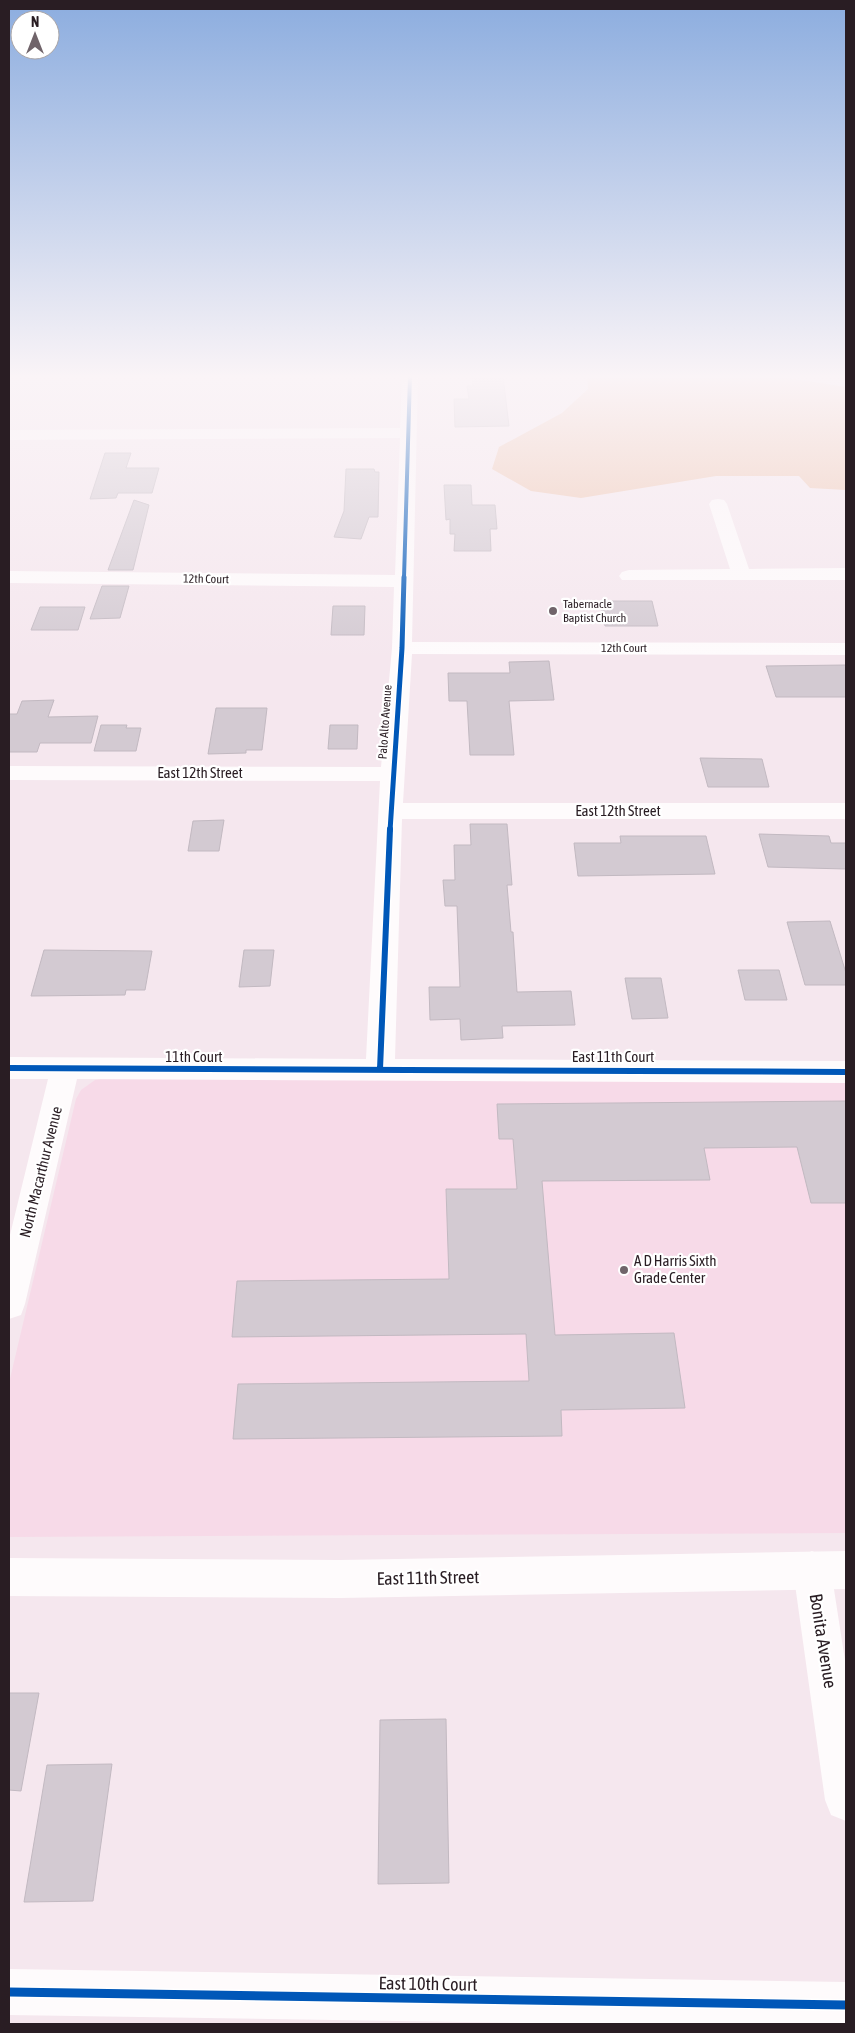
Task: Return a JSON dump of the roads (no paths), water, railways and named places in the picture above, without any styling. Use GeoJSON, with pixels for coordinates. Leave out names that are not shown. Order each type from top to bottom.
{"type":"FeatureCollection","features":[{"type":"Feature","properties":{"kind":"street","name":"Palo Alto Avenue"},"geometry":{"type":"LineString","coordinates":[[380,1069],[390,811],[402,648],[406,471]]}},
{"type":"Feature","properties":{"kind":"street"},"geometry":{"type":"LineString","coordinates":[[718,504],[741,574]]}},
{"type":"Feature","properties":{"kind":"street"},"geometry":{"type":"LineString","coordinates":[[629,576],[846,574]]}},
{"type":"Feature","properties":{"kind":"street","name":"12th Court"},"geometry":{"type":"LineString","coordinates":[[9,577],[403,581]]}},
{"type":"Feature","properties":{"kind":"street","name":"12th Court"},"geometry":{"type":"LineString","coordinates":[[402,648],[846,649]]}},
{"type":"Feature","properties":{"kind":"street","name":"East 12th Street"},"geometry":{"type":"LineString","coordinates":[[9,773],[392,774]]}},
{"type":"Feature","properties":{"kind":"street","name":"East 12th Street"},"geometry":{"type":"LineString","coordinates":[[390,811],[846,811]]}},
{"type":"Feature","properties":{"kind":"street","name":"11th Court"},"geometry":{"type":"LineString","coordinates":[[9,1068],[66,1070],[380,1069]]}},
{"type":"Feature","properties":{"kind":"street","name":"East 11th Court"},"geometry":{"type":"LineString","coordinates":[[380,1069],[846,1072]]}},
{"type":"Feature","properties":{"kind":"street","name":"North Macarthur Avenue"},"geometry":{"type":"LineString","coordinates":[[9,1304],[66,1070]]}},
{"type":"Feature","properties":{"kind":"street","name":"East 11th Street"},"geometry":{"type":"LineString","coordinates":[[9,1577],[350,1579],[829,1570]]}},
{"type":"Feature","properties":{"kind":"street","name":"Bonita Avenue"},"geometry":{"type":"LineString","coordinates":[[829,1570],[846,1800]]}},
{"type":"Feature","properties":{"kind":"street","name":"East 10th Court"},"geometry":{"type":"LineString","coordinates":[[9,1992],[846,2005]]}},
{"type":"Feature","properties":{"kind":"place","name":"Tabernacle Baptist Church"},"geometry":{"type":"Point","coordinates":[553,611]}},
{"type":"Feature","properties":{"kind":"place","name":"A D Harris Sixth Grade Center"},"geometry":{"type":"Point","coordinates":[624,1270]}}]}
